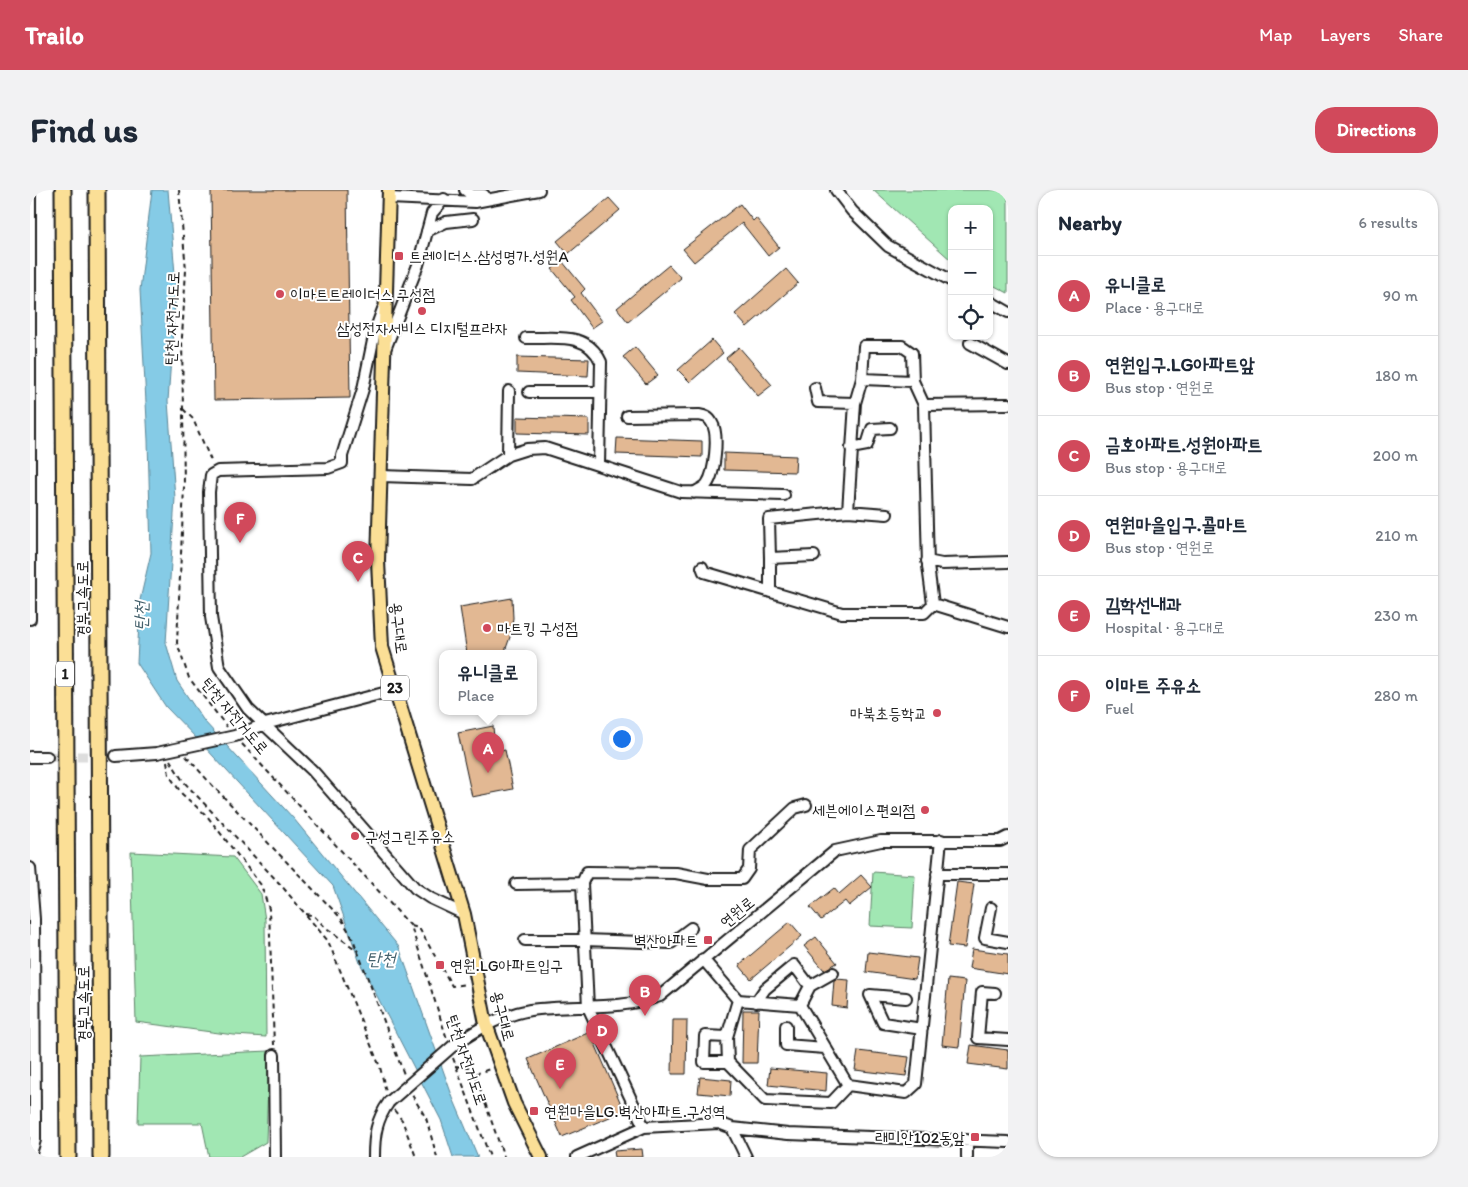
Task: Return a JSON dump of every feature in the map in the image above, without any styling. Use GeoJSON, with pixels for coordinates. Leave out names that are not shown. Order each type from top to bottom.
{"type":"FeatureCollection","features":[{"type":"Feature","properties":{"kind":"highway","name":"경부고속도로"},"geometry":{"type":"LineString","coordinates":[[63,190],[68,1157]]}},
{"type":"Feature","properties":{"kind":"highway","name":"경부고속도로"},"geometry":{"type":"LineString","coordinates":[[98,190],[101,1157]]}},
{"type":"Feature","properties":{"kind":"main road","name":"용구대로"},"geometry":{"type":"LineString","coordinates":[[390,192],[381,476],[379,609],[382,648],[464,914],[486,1024],[521,1118],[541,1157]]}},
{"type":"Feature","properties":{"kind":"street"},"geometry":{"type":"LineString","coordinates":[[30,190],[30,619]]}},
{"type":"Feature","properties":{"kind":"street"},"geometry":{"type":"LineString","coordinates":[[465,190],[472,195],[512,196]]}},
{"type":"Feature","properties":{"kind":"street"},"geometry":{"type":"LineString","coordinates":[[390,192],[475,202],[539,190]]}},
{"type":"Feature","properties":{"kind":"street"},"geometry":{"type":"LineString","coordinates":[[836,190],[852,211],[888,246],[948,279]]}},
{"type":"Feature","properties":{"kind":"street"},"geometry":{"type":"LineString","coordinates":[[385,350],[418,265],[432,213],[444,199]]}},
{"type":"Feature","properties":{"kind":"street"},"geometry":{"type":"LineString","coordinates":[[427,231],[446,222],[473,219]]}},
{"type":"Feature","properties":{"kind":"street"},"geometry":{"type":"LineString","coordinates":[[386,300],[375,331],[369,367],[342,456],[342,462],[320,468],[217,471],[211,475],[209,492],[211,617],[219,667],[244,703],[314,771],[415,888],[430,898],[464,914]]}},
{"type":"Feature","properties":{"kind":"street"},"geometry":{"type":"LineString","coordinates":[[993,304],[1008,312]]}},
{"type":"Feature","properties":{"kind":"street"},"geometry":{"type":"LineString","coordinates":[[526,338],[580,340],[590,345],[596,352],[601,362],[599,464]]}},
{"type":"Feature","properties":{"kind":"street"},"geometry":{"type":"LineString","coordinates":[[970,343],[1008,364]]}},
{"type":"Feature","properties":{"kind":"street"},"geometry":{"type":"LineString","coordinates":[[848,510],[855,403],[862,379],[864,346],[902,346],[912,353],[913,381],[924,405],[927,561],[933,604]]}},
{"type":"Feature","properties":{"kind":"street"},"geometry":{"type":"LineString","coordinates":[[862,379],[913,381]]}},
{"type":"Feature","properties":{"kind":"street"},"geometry":{"type":"LineString","coordinates":[[815,388],[818,402],[855,403]]}},
{"type":"Feature","properties":{"kind":"street"},"geometry":{"type":"LineString","coordinates":[[508,455],[509,391]]}},
{"type":"Feature","properties":{"kind":"street"},"geometry":{"type":"LineString","coordinates":[[530,392],[600,392]]}},
{"type":"Feature","properties":{"kind":"street"},"geometry":{"type":"LineString","coordinates":[[924,405],[1008,404]]}},
{"type":"Feature","properties":{"kind":"street"},"geometry":{"type":"LineString","coordinates":[[627,416],[699,415],[707,417],[712,422],[715,452],[713,471],[706,485],[693,493]]}},
{"type":"Feature","properties":{"kind":"street"},"geometry":{"type":"LineString","coordinates":[[851,448],[866,445],[872,429],[890,428]]}},
{"type":"Feature","properties":{"kind":"street"},"geometry":{"type":"LineString","coordinates":[[381,476],[472,479],[508,455],[528,449],[545,448],[681,492],[784,495]]}},
{"type":"Feature","properties":{"kind":"street"},"geometry":{"type":"LineString","coordinates":[[770,592],[769,519],[848,510],[887,514]]}},
{"type":"Feature","properties":{"kind":"street"},"geometry":{"type":"LineString","coordinates":[[770,558],[814,556]]}},
{"type":"Feature","properties":{"kind":"street"},"geometry":{"type":"LineString","coordinates":[[927,561],[942,564],[1008,562]]}},
{"type":"Feature","properties":{"kind":"street"},"geometry":{"type":"LineString","coordinates":[[702,566],[704,572],[842,613],[924,613],[933,604]]}},
{"type":"Feature","properties":{"kind":"street"},"geometry":{"type":"LineString","coordinates":[[933,604],[1008,627]]}},
{"type":"Feature","properties":{"kind":"street"},"geometry":{"type":"LineString","coordinates":[[116,756],[165,752],[235,736],[265,724],[395,690]]}},
{"type":"Feature","properties":{"kind":"street"},"geometry":{"type":"LineString","coordinates":[[30,757],[47,757]]}},
{"type":"Feature","properties":{"kind":"street"},"geometry":{"type":"LineString","coordinates":[[644,1126],[588,1007],[582,883],[586,872],[676,873],[708,879],[742,879],[749,869],[750,850],[795,808],[806,805]]}},
{"type":"Feature","properties":{"kind":"street","name":"연원로"},"geometry":{"type":"LineString","coordinates":[[389,1102],[452,1046],[486,1024],[530,1010],[633,1004],[660,996],[834,851],[881,841],[1000,841],[1008,837]]}},
{"type":"Feature","properties":{"kind":"street"},"geometry":{"type":"LineString","coordinates":[[848,1086],[906,1093],[916,1084],[941,840]]}},
{"type":"Feature","properties":{"kind":"street"},"geometry":{"type":"LineString","coordinates":[[30,868],[34,918],[35,1118],[34,1140],[30,1157]]}},
{"type":"Feature","properties":{"kind":"street"},"geometry":{"type":"LineString","coordinates":[[937,874],[1008,874]]}},
{"type":"Feature","properties":{"kind":"street"},"geometry":{"type":"LineString","coordinates":[[516,884],[582,883]]}},
{"type":"Feature","properties":{"kind":"street"},"geometry":{"type":"LineString","coordinates":[[991,908],[985,938],[1008,942]]}},
{"type":"Feature","properties":{"kind":"street"},"geometry":{"type":"LineString","coordinates":[[525,940],[584,940],[671,944],[691,928]]}},
{"type":"Feature","properties":{"kind":"street"},"geometry":{"type":"LineString","coordinates":[[703,959],[738,1000],[800,1005]]}},
{"type":"Feature","properties":{"kind":"street"},"geometry":{"type":"LineString","coordinates":[[756,1002],[765,990],[794,964],[810,986]]}},
{"type":"Feature","properties":{"kind":"street"},"geometry":{"type":"LineString","coordinates":[[800,1005],[810,986],[834,973]]}},
{"type":"Feature","properties":{"kind":"street"},"geometry":{"type":"LineString","coordinates":[[995,993],[982,992],[978,1038],[1008,1040]]}},
{"type":"Feature","properties":{"kind":"street"},"geometry":{"type":"LineString","coordinates":[[906,998],[870,994],[883,1023],[922,1029]]}},
{"type":"Feature","properties":{"kind":"street"},"geometry":{"type":"LineString","coordinates":[[738,1000],[727,1037],[728,1062],[765,1100],[831,1104],[848,1086]]}},
{"type":"Feature","properties":{"kind":"street"},"geometry":{"type":"LineString","coordinates":[[800,1005],[848,1086]]}},
{"type":"Feature","properties":{"kind":"street"},"geometry":{"type":"LineString","coordinates":[[786,1026],[786,1045],[826,1048]]}},
{"type":"Feature","properties":{"kind":"street"},"geometry":{"type":"LineString","coordinates":[[727,1037],[705,1036],[704,1062],[728,1062]]}},
{"type":"Feature","properties":{"kind":"street"},"geometry":{"type":"LineString","coordinates":[[274,1055],[275,1157]]}},
{"type":"Feature","properties":{"kind":"street"},"geometry":{"type":"LineString","coordinates":[[374,1157],[376,1127],[381,1114],[389,1102]]}},
{"type":"Feature","properties":{"kind":"street"},"geometry":{"type":"LineString","coordinates":[[577,1157],[644,1126],[719,1123],[732,1128],[788,1134],[1008,1142]]}},
{"type":"Feature","properties":{"kind":"street"},"geometry":{"type":"LineString","coordinates":[[732,1128],[746,1157]]}},
{"type":"Feature","properties":{"kind":"street"},"geometry":{"type":"LineString","coordinates":[[967,1140],[967,1157]]}},
{"type":"Feature","properties":{"kind":"path","name":"탄천 자전거도로"},"geometry":{"type":"LineString","coordinates":[[179,190],[186,270],[182,337],[184,487],[177,642],[189,678],[235,736],[411,926],[452,1046]]}},
{"type":"Feature","properties":{"kind":"path"},"geometry":{"type":"LineString","coordinates":[[182,409],[193,419],[217,471]]}},
{"type":"Feature","properties":{"kind":"path"},"geometry":{"type":"LineString","coordinates":[[185,747],[212,785],[341,918],[358,951],[405,1078]]}},
{"type":"Feature","properties":{"kind":"path"},"geometry":{"type":"LineString","coordinates":[[165,752],[183,781],[280,884],[328,941],[380,1067],[389,1102]]}},
{"type":"Feature","properties":{"kind":"path"},"geometry":{"type":"LineString","coordinates":[[165,752],[169,775],[182,794],[208,816],[261,886],[269,909],[274,1055]]}},
{"type":"Feature","properties":{"kind":"path"},"geometry":{"type":"LineString","coordinates":[[306,914],[314,915],[325,926],[358,951]]}},
{"type":"Feature","properties":{"kind":"path"},"geometry":{"type":"LineString","coordinates":[[411,926],[419,928],[452,986],[478,983]]}},
{"type":"Feature","properties":{"kind":"path","name":"탄천 자전거도로"},"geometry":{"type":"LineString","coordinates":[[452,1056],[490,1157]]}},
{"type":"Feature","properties":{"kind":"path"},"geometry":{"type":"LineString","coordinates":[[475,1074],[501,1065]]}},
{"type":"Feature","properties":{"kind":"path"},"geometry":{"type":"LineString","coordinates":[[456,1066],[468,1068],[475,1074],[504,1157]]}},
{"type":"Feature","properties":{"kind":"path"},"geometry":{"type":"LineString","coordinates":[[412,1094],[426,1118],[437,1157]]}},
{"type":"Feature","properties":{"kind":"path"},"geometry":{"type":"LineString","coordinates":[[402,1120],[416,1157]]}},
{"type":"Feature","properties":{"kind":"green space"},"geometry":{"type":"Polygon","coordinates":[[[873,190],[1008,190],[1008,293],[993,285],[993,205],[948,205],[948,257],[873,190]]]}},
{"type":"Feature","properties":{"kind":"green space"},"geometry":{"type":"Polygon","coordinates":[[[131,852],[233,857],[261,894],[265,920],[266,1037],[234,1035],[136,1022],[131,852]]]}},
{"type":"Feature","properties":{"kind":"green space"},"geometry":{"type":"Polygon","coordinates":[[[873,872],[915,875],[912,928],[870,926],[873,872]]]}},
{"type":"Feature","properties":{"kind":"green space"},"geometry":{"type":"Polygon","coordinates":[[[269,1051],[266,1142],[240,1157],[209,1157],[202,1123],[138,1123],[140,1057],[269,1051]]]}},
{"type":"Feature","properties":{"kind":"water","name":"탄천"},"geometry":{"type":"Polygon","coordinates":[[[152,190],[168,190],[176,286],[168,401],[175,498],[166,643],[177,681],[204,721],[294,819],[399,947],[453,1098],[478,1157],[453,1157],[441,1120],[360,963],[333,886],[166,707],[137,663],[140,600],[151,553],[148,440],[140,290],[152,190]]]}},
{"type":"Feature","properties":{"kind":"building","name":"이마트트레이더스 구성점"},"geometry":{"type":"Polygon","coordinates":[[[211,190],[347,190],[350,398],[214,400],[211,190]]]}},
{"type":"Feature","properties":{"kind":"building"},"geometry":{"type":"Polygon","coordinates":[[[609,198],[620,210],[568,254],[557,241],[609,198]]]}},
{"type":"Feature","properties":{"kind":"building"},"geometry":{"type":"Polygon","coordinates":[[[740,204],[753,221],[756,218],[779,247],[768,256],[742,223],[694,262],[683,249],[740,204]]]}},
{"type":"Feature","properties":{"kind":"building"},"geometry":{"type":"Polygon","coordinates":[[[562,261],[585,289],[581,293],[602,321],[592,328],[571,300],[575,297],[552,269],[562,261]]]}},
{"type":"Feature","properties":{"kind":"building"},"geometry":{"type":"Polygon","coordinates":[[[669,265],[681,278],[628,322],[617,308],[669,265]]]}},
{"type":"Feature","properties":{"kind":"building"},"geometry":{"type":"Polygon","coordinates":[[[786,269],[798,283],[747,327],[735,314],[786,269]]]}},
{"type":"Feature","properties":{"kind":"building"},"geometry":{"type":"Polygon","coordinates":[[[712,340],[723,353],[690,382],[678,370],[712,340]]]}},
{"type":"Feature","properties":{"kind":"building"},"geometry":{"type":"Polygon","coordinates":[[[635,347],[658,375],[646,384],[623,357],[635,347]]]}},
{"type":"Feature","properties":{"kind":"building"},"geometry":{"type":"Polygon","coordinates":[[[739,347],[772,385],[758,396],[726,358],[739,347]]]}},
{"type":"Feature","properties":{"kind":"building"},"geometry":{"type":"Polygon","coordinates":[[[517,357],[589,359],[588,376],[517,373],[517,357]]]}},
{"type":"Feature","properties":{"kind":"building"},"geometry":{"type":"Polygon","coordinates":[[[517,417],[589,419],[589,435],[517,433],[517,417]]]}},
{"type":"Feature","properties":{"kind":"building"},"geometry":{"type":"Polygon","coordinates":[[[617,438],[702,441],[702,457],[616,454],[617,438]]]}},
{"type":"Feature","properties":{"kind":"building"},"geometry":{"type":"Polygon","coordinates":[[[724,453],[796,456],[795,472],[724,470],[724,453]]]}},
{"type":"Feature","properties":{"kind":"building","name":"마트킹 구성점"},"geometry":{"type":"Polygon","coordinates":[[[512,598],[513,618],[505,650],[466,650],[460,607],[512,598]]]}},
{"type":"Feature","properties":{"kind":"building"},"geometry":{"type":"Polygon","coordinates":[[[493,726],[495,752],[505,750],[513,789],[472,797],[458,733],[493,726]]]}},
{"type":"Feature","properties":{"kind":"building"},"geometry":{"type":"Polygon","coordinates":[[[861,875],[872,887],[849,906],[845,901],[821,920],[810,907],[834,888],[839,894],[861,875]]]}},
{"type":"Feature","properties":{"kind":"building"},"geometry":{"type":"Polygon","coordinates":[[[957,882],[974,884],[965,948],[948,946],[957,882]]]}},
{"type":"Feature","properties":{"kind":"building"},"geometry":{"type":"Polygon","coordinates":[[[790,922],[802,936],[751,979],[739,965],[790,922]]]}},
{"type":"Feature","properties":{"kind":"building"},"geometry":{"type":"Polygon","coordinates":[[[816,937],[837,963],[824,970],[804,946],[816,937]]]}},
{"type":"Feature","properties":{"kind":"building"},"geometry":{"type":"Polygon","coordinates":[[[972,949],[1008,954],[1008,974],[969,968],[972,949]]]}},
{"type":"Feature","properties":{"kind":"building"},"geometry":{"type":"Polygon","coordinates":[[[868,952],[918,958],[915,979],[866,972],[868,952]]]}},
{"type":"Feature","properties":{"kind":"building"},"geometry":{"type":"Polygon","coordinates":[[[948,979],[965,981],[959,1047],[942,1045],[948,979]]]}},
{"type":"Feature","properties":{"kind":"building"},"geometry":{"type":"Polygon","coordinates":[[[834,980],[849,980],[847,1008],[832,1006],[834,980]]]}},
{"type":"Feature","properties":{"kind":"building"},"geometry":{"type":"Polygon","coordinates":[[[743,1010],[759,1010],[757,1063],[742,1063],[743,1010]]]}},
{"type":"Feature","properties":{"kind":"building"},"geometry":{"type":"Polygon","coordinates":[[[673,1020],[687,1020],[686,1074],[672,1074],[673,1020]]]}},
{"type":"Feature","properties":{"kind":"building"},"geometry":{"type":"Polygon","coordinates":[[[590,1032],[624,1111],[562,1137],[528,1059],[590,1032]]]}},
{"type":"Feature","properties":{"kind":"building"},"geometry":{"type":"Polygon","coordinates":[[[971,1045],[1008,1050],[1008,1069],[968,1064],[971,1045]]]}},
{"type":"Feature","properties":{"kind":"building"},"geometry":{"type":"Polygon","coordinates":[[[858,1051],[909,1057],[906,1076],[855,1070],[858,1051]]]}},
{"type":"Feature","properties":{"kind":"building"},"geometry":{"type":"Polygon","coordinates":[[[770,1068],[827,1073],[826,1091],[768,1085],[770,1068]]]}},
{"type":"Feature","properties":{"kind":"building"},"geometry":{"type":"Polygon","coordinates":[[[700,1077],[731,1080],[730,1096],[698,1093],[700,1077]]]}},
{"type":"Feature","properties":{"kind":"building"},"geometry":{"type":"Polygon","coordinates":[[[642,1149],[643,1157],[615,1157],[614,1151],[642,1149]]]}},
{"type":"Feature","properties":{"kind":"tunnel"},"geometry":{"type":"LineString","coordinates":[[47,757],[116,756]]}},
{"type":"Feature","properties":{"kind":"place","name":"트레이더스.삼성명가.성원A"},"geometry":{"type":"Point","coordinates":[399,256]}},
{"type":"Feature","properties":{"kind":"place","name":"이마트트레이더스 구성점"},"geometry":{"type":"Point","coordinates":[280,294]}},
{"type":"Feature","properties":{"kind":"place","name":"삼성전자서비스 디지털프라자"},"geometry":{"type":"Point","coordinates":[422,311]}},
{"type":"Feature","properties":{"kind":"place","name":"이마트 주유소"},"geometry":{"type":"Point","coordinates":[240,543]}},
{"type":"Feature","properties":{"kind":"place","name":"금호아파트.성원아파트"},"geometry":{"type":"Point","coordinates":[358,582]}},
{"type":"Feature","properties":{"kind":"place","name":"마트킹 구성점"},"geometry":{"type":"Point","coordinates":[487,628]}},
{"type":"Feature","properties":{"kind":"place","name":"마북초등학교"},"geometry":{"type":"Point","coordinates":[937,713]}},
{"type":"Feature","properties":{"kind":"place","name":"유니클로"},"geometry":{"type":"Point","coordinates":[488,773]}},
{"type":"Feature","properties":{"kind":"place","name":"세븐에이스편의점"},"geometry":{"type":"Point","coordinates":[925,810]}},
{"type":"Feature","properties":{"kind":"place","name":"구성그린주유소"},"geometry":{"type":"Point","coordinates":[355,836]}},
{"type":"Feature","properties":{"kind":"place","name":"벽산아파트"},"geometry":{"type":"Point","coordinates":[708,940]}},
{"type":"Feature","properties":{"kind":"place","name":"연원.LG아파트입구"},"geometry":{"type":"Point","coordinates":[440,965]}},
{"type":"Feature","properties":{"kind":"place","name":"연원입구.LG아파트앞"},"geometry":{"type":"Point","coordinates":[645,1016]}},
{"type":"Feature","properties":{"kind":"place","name":"연원마을입구.콜마트"},"geometry":{"type":"Point","coordinates":[602,1055]}},
{"type":"Feature","properties":{"kind":"place","name":"김학선내과"},"geometry":{"type":"Point","coordinates":[560,1089]}},
{"type":"Feature","properties":{"kind":"place","name":"연원마을LG.벽산아파트.구성역"},"geometry":{"type":"Point","coordinates":[534,1111]}},
{"type":"Feature","properties":{"kind":"place","name":"래미안102동앞"},"geometry":{"type":"Point","coordinates":[975,1137]}}]}
